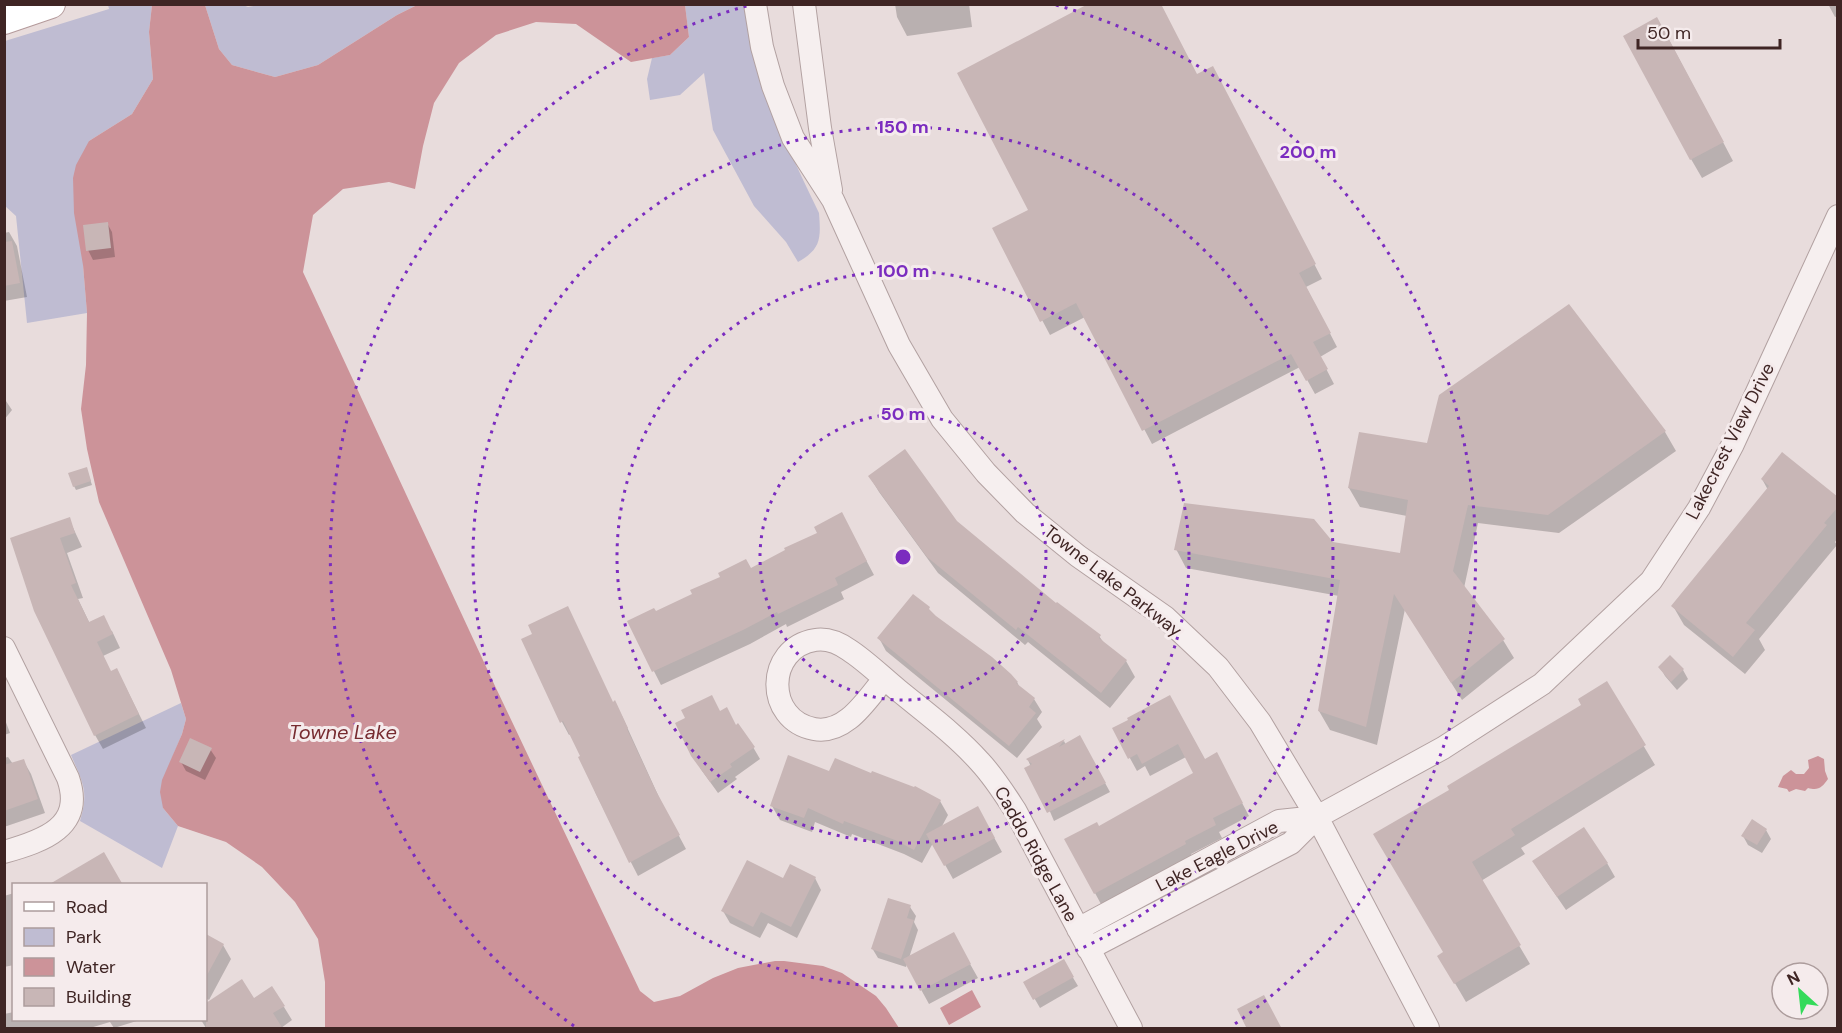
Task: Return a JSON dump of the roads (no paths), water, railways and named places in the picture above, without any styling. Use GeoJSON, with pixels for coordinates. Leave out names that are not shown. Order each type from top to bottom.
{"type":"FeatureCollection","features":[{"type":"Feature","properties":{"kind":"main road"},"geometry":{"type":"LineString","coordinates":[[4,20],[51,4]]}},
{"type":"Feature","properties":{"kind":"street","name":"Towne Lake Parkway"},"geometry":{"type":"LineString","coordinates":[[754,4],[762,47],[773,86],[793,138],[833,200],[899,345],[942,419],[986,473],[1025,513],[1078,556],[1165,617],[1218,667],[1260,722],[1317,817],[1428,1029]]}},
{"type":"Feature","properties":{"kind":"street","name":"Towne Lake Parkway"},"geometry":{"type":"LineString","coordinates":[[804,4],[820,128],[833,200]]}},
{"type":"Feature","properties":{"kind":"street","name":"Lakecrest View Drive"},"geometry":{"type":"LineString","coordinates":[[1317,817],[1443,748],[1542,684],[1651,581],[1699,508],[1733,444],[1838,216]]}},
{"type":"Feature","properties":{"kind":"street","name":"Caddo Ridge Lane"},"geometry":{"type":"LineString","coordinates":[[884,678],[853,716],[836,727],[816,729],[799,724],[786,713],[777,696],[776,676],[784,659],[796,647],[814,640],[832,641],[850,650],[884,678],[955,738],[980,762],[1015,810],[1131,1029]]}},
{"type":"Feature","properties":{"kind":"street"},"geometry":{"type":"LineString","coordinates":[[4,648],[74,794],[72,812],[59,827],[48,836],[4,852]]}},
{"type":"Feature","properties":{"kind":"street","name":"Lake Eagle Drive"},"geometry":{"type":"LineString","coordinates":[[1083,939],[1279,821],[1317,817]]}},
{"type":"Feature","properties":{"kind":"water","name":"Towne Lake"},"geometry":{"type":"Polygon","coordinates":[[[152,5],[205,5],[219,49],[232,65],[275,77],[318,65],[397,15],[417,5],[685,5],[689,37],[670,55],[631,62],[576,24],[536,22],[496,35],[459,63],[434,103],[415,189],[389,182],[343,189],[313,215],[303,272],[495,686],[640,991],[654,1002],[680,996],[713,978],[738,968],[775,961],[823,966],[842,973],[876,996],[899,1028],[325,1028],[325,982],[318,939],[295,902],[262,867],[226,842],[178,826],[163,808],[160,792],[162,780],[186,719],[171,670],[99,502],[87,449],[81,409],[86,365],[87,313],[83,265],[74,213],[73,178],[76,165],[89,141],[132,114],[153,79],[149,32],[152,5]]]}},
{"type":"Feature","properties":{"kind":"water"},"geometry":{"type":"Polygon","coordinates":[[[1818,756],[1824,759],[1828,779],[1822,786],[1818,789],[1808,788],[1805,791],[1796,789],[1789,792],[1787,789],[1778,787],[1783,776],[1791,770],[1796,774],[1804,774],[1809,768],[1808,760],[1818,756]]]}},
{"type":"Feature","properties":{"kind":"water"},"geometry":{"type":"Polygon","coordinates":[[[972,990],[981,1007],[949,1025],[940,1008],[972,990]]]}}]}
